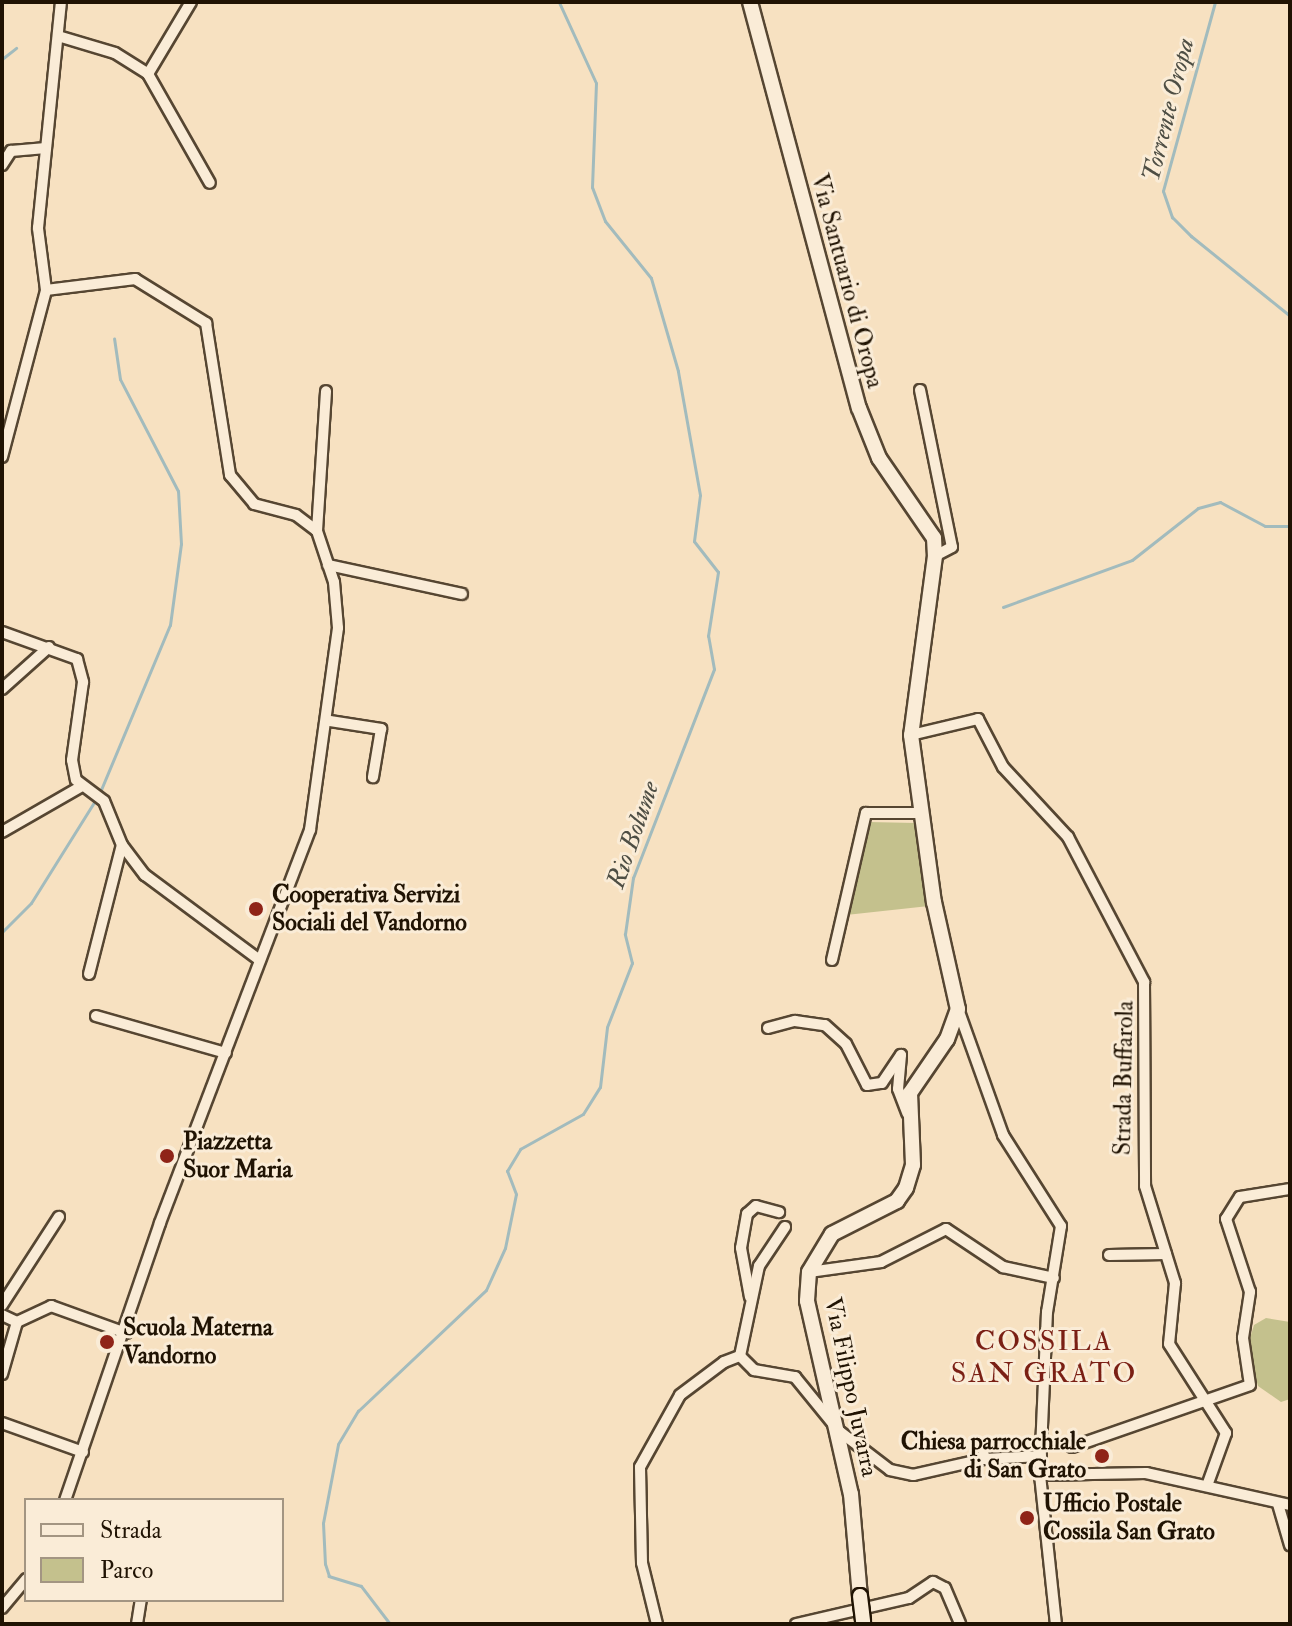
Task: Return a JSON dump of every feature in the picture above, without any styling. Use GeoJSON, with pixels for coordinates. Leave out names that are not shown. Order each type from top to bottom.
{"type":"FeatureCollection","features":[{"type":"Feature","properties":{"kind":"main road","name":"Via Santuario di Oropa"},"geometry":{"type":"LineString","coordinates":[[750,2],[859,408],[879,458],[934,538],[935,556],[911,735],[921,813],[958,1009]]}},
{"type":"Feature","properties":{"kind":"main road","name":"Via Filippo Juvarra"},"geometry":{"type":"LineString","coordinates":[[863,1623],[839,1431],[807,1301],[809,1272],[832,1234],[897,1201],[906,1188],[913,1165],[907,1113],[910,1093],[947,1039],[958,1009]]}},
{"type":"Feature","properties":{"kind":"street"},"geometry":{"type":"LineString","coordinates":[[2,457],[46,290],[38,261],[61,2]]}},
{"type":"Feature","properties":{"kind":"street"},"geometry":{"type":"LineString","coordinates":[[148,74],[191,2]]}},
{"type":"Feature","properties":{"kind":"street"},"geometry":{"type":"LineString","coordinates":[[58,36],[115,53],[148,74],[210,183]]}},
{"type":"Feature","properties":{"kind":"street"},"geometry":{"type":"LineString","coordinates":[[2,165],[11,151],[46,148]]}},
{"type":"Feature","properties":{"kind":"street"},"geometry":{"type":"LineString","coordinates":[[46,290],[135,279],[206,323],[230,475],[254,504],[296,515],[317,531]]}},
{"type":"Feature","properties":{"kind":"street","name":"Via Santuario di Oropa"},"geometry":{"type":"LineString","coordinates":[[920,390],[952,547],[935,556]]}},
{"type":"Feature","properties":{"kind":"street"},"geometry":{"type":"LineString","coordinates":[[66,1498],[258,959],[310,830],[330,721],[338,628],[328,565],[317,531],[326,391]]}},
{"type":"Feature","properties":{"kind":"street"},"geometry":{"type":"LineString","coordinates":[[328,565],[462,594]]}},
{"type":"Feature","properties":{"kind":"street"},"geometry":{"type":"LineString","coordinates":[[2,632],[49,647],[81,668],[72,760],[87,789],[104,801],[122,845],[154,884],[258,959]]}},
{"type":"Feature","properties":{"kind":"street"},"geometry":{"type":"LineString","coordinates":[[2,689],[49,647]]}},
{"type":"Feature","properties":{"kind":"street","name":"Strada Buffarola"},"geometry":{"type":"LineString","coordinates":[[911,735],[978,719],[1003,767],[1068,837],[1120,933],[1149,1011],[1145,1186],[1175,1283],[1169,1344],[1210,1399],[1226,1446],[1208,1483]]}},
{"type":"Feature","properties":{"kind":"street"},"geometry":{"type":"LineString","coordinates":[[330,721],[381,729],[373,777]]}},
{"type":"Feature","properties":{"kind":"street"},"geometry":{"type":"LineString","coordinates":[[2,832],[87,789]]}},
{"type":"Feature","properties":{"kind":"street"},"geometry":{"type":"LineString","coordinates":[[832,960],[866,813],[921,813]]}},
{"type":"Feature","properties":{"kind":"street"},"geometry":{"type":"LineString","coordinates":[[89,974],[122,845]]}},
{"type":"Feature","properties":{"kind":"street","name":"Via Santuario di Oropa"},"geometry":{"type":"LineString","coordinates":[[958,1009],[1003,1135],[1061,1226],[1054,1278],[1040,1475],[1056,1624]]}},
{"type":"Feature","properties":{"kind":"street"},"geometry":{"type":"LineString","coordinates":[[96,1016],[226,1053]]}},
{"type":"Feature","properties":{"kind":"street","name":"Via Filippo Juvarra"},"geometry":{"type":"LineString","coordinates":[[768,1028],[795,1021],[825,1025],[846,1044],[867,1085],[882,1083],[901,1055],[898,1089],[907,1113]]}},
{"type":"Feature","properties":{"kind":"street"},"geometry":{"type":"LineString","coordinates":[[1072,1447],[1250,1385],[1243,1338],[1250,1292],[1230,1236],[1229,1208],[1256,1190],[1290,1189]]}},
{"type":"Feature","properties":{"kind":"street"},"geometry":{"type":"LineString","coordinates":[[751,1311],[741,1248],[747,1214],[756,1206],[779,1212]]}},
{"type":"Feature","properties":{"kind":"street"},"geometry":{"type":"LineString","coordinates":[[2,1305],[59,1217]]}},
{"type":"Feature","properties":{"kind":"street"},"geometry":{"type":"LineString","coordinates":[[657,1624],[642,1563],[640,1467],[680,1395],[740,1356],[766,1247],[785,1227]]}},
{"type":"Feature","properties":{"kind":"street"},"geometry":{"type":"LineString","coordinates":[[809,1272],[881,1262],[946,1229],[1003,1267],[1054,1278]]}},
{"type":"Feature","properties":{"kind":"street"},"geometry":{"type":"LineString","coordinates":[[1109,1255],[1166,1254]]}},
{"type":"Feature","properties":{"kind":"street"},"geometry":{"type":"LineString","coordinates":[[2,1374],[17,1322],[51,1306],[126,1333]]}},
{"type":"Feature","properties":{"kind":"street"},"geometry":{"type":"LineString","coordinates":[[2,1315],[17,1322]]}},
{"type":"Feature","properties":{"kind":"street"},"geometry":{"type":"LineString","coordinates":[[740,1356],[754,1370],[795,1377],[839,1431],[902,1474],[984,1459],[983,1445],[1041,1450]]}},
{"type":"Feature","properties":{"kind":"street"},"geometry":{"type":"LineString","coordinates":[[2,1423],[83,1452]]}},
{"type":"Feature","properties":{"kind":"street"},"geometry":{"type":"LineString","coordinates":[[1040,1475],[1146,1473],[1208,1483],[1290,1505]]}},
{"type":"Feature","properties":{"kind":"street"},"geometry":{"type":"LineString","coordinates":[[1278,1504],[1290,1545]]}},
{"type":"Feature","properties":{"kind":"street"},"geometry":{"type":"LineString","coordinates":[[2,1608],[24,1581]]}},
{"type":"Feature","properties":{"kind":"street"},"geometry":{"type":"LineString","coordinates":[[796,1624],[909,1598],[933,1582],[945,1588],[960,1624]]}},
{"type":"Feature","properties":{"kind":"street"},"geometry":{"type":"LineString","coordinates":[[137,1624],[141,1602]]}},
{"type":"Feature","properties":{"kind":"green space"},"geometry":{"type":"Polygon","coordinates":[[[868,822],[916,823],[929,906],[846,915],[868,822]]]}},
{"type":"Feature","properties":{"kind":"green space"},"geometry":{"type":"Polygon","coordinates":[[[1266,1318],[1290,1322],[1290,1399],[1281,1402],[1258,1386],[1247,1348],[1254,1325],[1266,1318]]]}},
{"type":"Feature","properties":{"kind":"waterway","name":"Rio Bolume"},"geometry":{"type":"LineString","coordinates":[[390,1624],[361,1586],[329,1576],[325,1564],[323,1523],[338,1444],[358,1411],[486,1290],[505,1248],[516,1194],[507,1171],[520,1149],[583,1114],[600,1087],[607,1027],[632,963],[625,934],[633,878],[714,669],[708,636],[718,572],[694,541],[700,495],[678,371],[651,278],[605,221],[592,187],[596,83],[559,2]]}},
{"type":"Feature","properties":{"kind":"waterway","name":"Torrente Oropa"},"geometry":{"type":"LineString","coordinates":[[1215,2],[1163,191],[1172,217],[1191,236],[1290,316]]}},
{"type":"Feature","properties":{"kind":"waterway"},"geometry":{"type":"LineString","coordinates":[[2,59],[16,48]]}},
{"type":"Feature","properties":{"kind":"waterway"},"geometry":{"type":"LineString","coordinates":[[100,792],[170,625],[181,544],[178,491],[120,379],[114,338]]}},
{"type":"Feature","properties":{"kind":"waterway"},"geometry":{"type":"LineString","coordinates":[[1003,607],[1132,560],[1198,508],[1220,502],[1265,526],[1290,526]]}},
{"type":"Feature","properties":{"kind":"waterway"},"geometry":{"type":"LineString","coordinates":[[2,932],[31,903],[96,799]]}},
{"type":"Feature","properties":{"kind":"place","name":"Cooperativa Servizi Sociali del Vandorno"},"geometry":{"type":"Point","coordinates":[256,909]}},
{"type":"Feature","properties":{"kind":"place","name":"Piazzetta Suor Maria"},"geometry":{"type":"Point","coordinates":[167,1156]}},
{"type":"Feature","properties":{"kind":"place","name":"Scuola Materna Vandorno"},"geometry":{"type":"Point","coordinates":[107,1342]}},
{"type":"Feature","properties":{"kind":"place","name":"Chiesa parrocchiale di San Grato"},"geometry":{"type":"Point","coordinates":[1102,1456]}},
{"type":"Feature","properties":{"kind":"place","name":"Ufficio Postale Cossila San Grato"},"geometry":{"type":"Point","coordinates":[1027,1518]}},
{"type":"Feature","properties":{"kind":"district","name":"COSSILA SAN GRATO"},"geometry":{"type":"Point","coordinates":[1044,1358]}}]}
